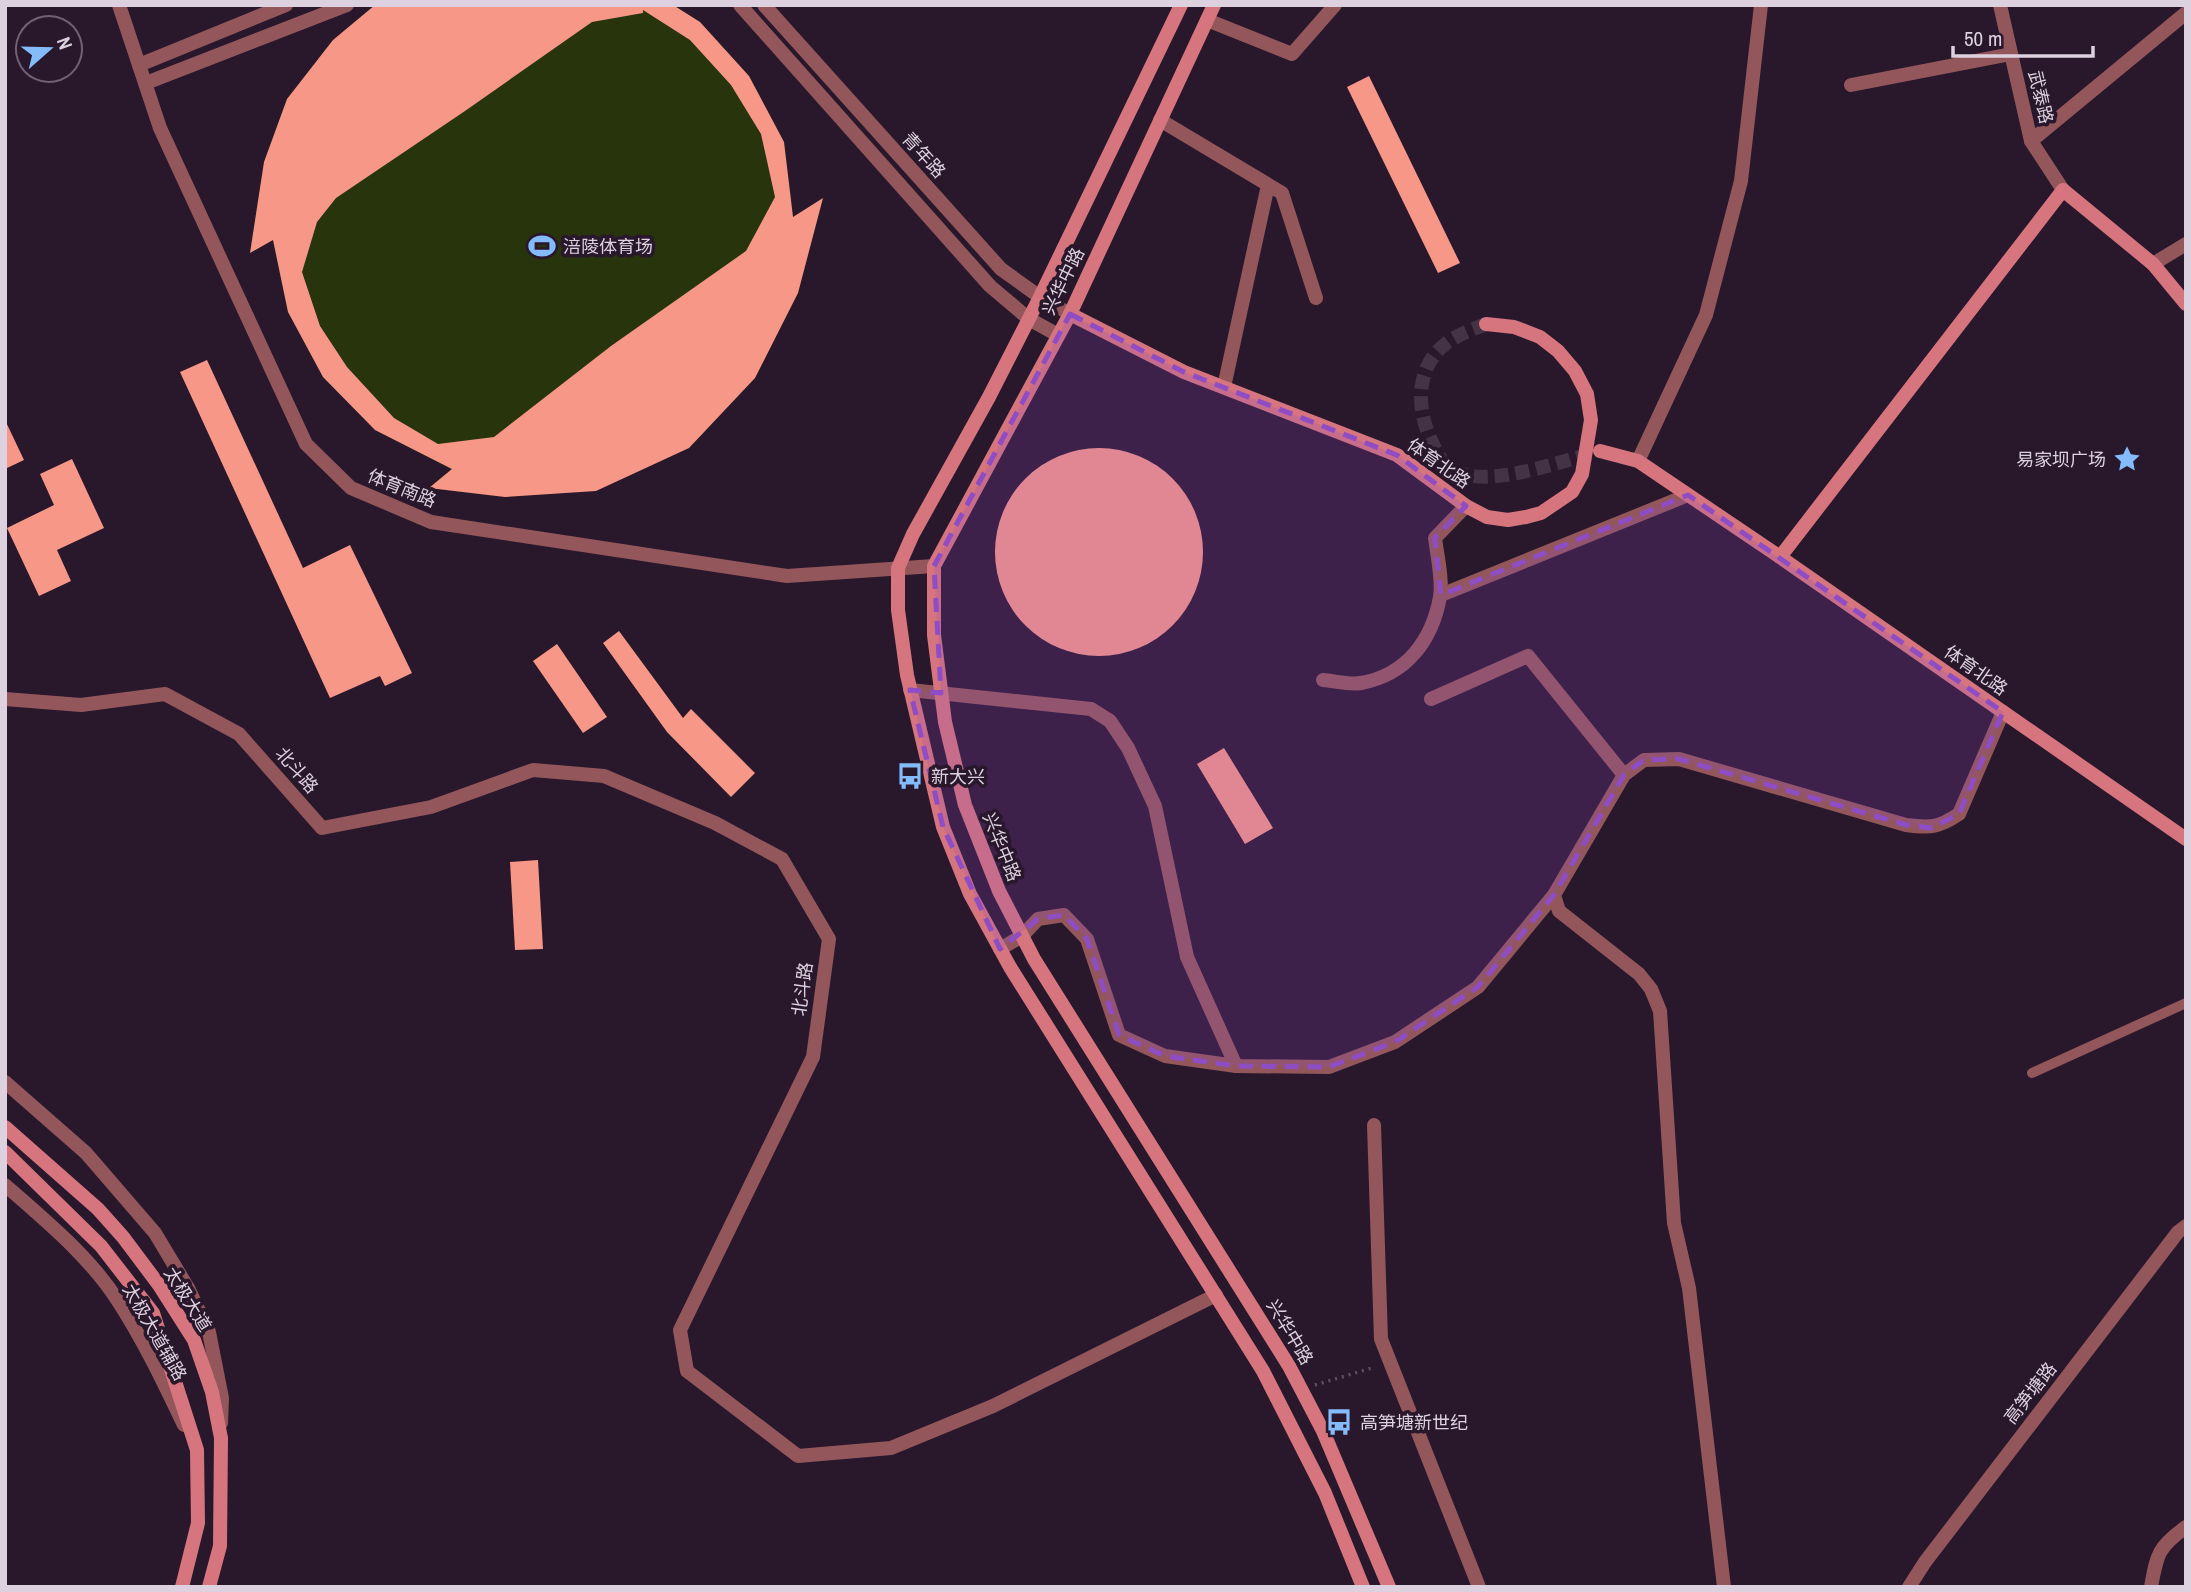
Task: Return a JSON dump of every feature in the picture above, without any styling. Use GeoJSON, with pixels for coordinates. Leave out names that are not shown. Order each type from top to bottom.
{"type":"FeatureCollection","features":[{"type":"Feature","properties":{"kind":"main road"},"geometry":{"type":"LineString","coordinates":[[1181,5],[1040,297],[989,397],[913,534],[898,568],[898,610],[911,690],[943,827],[970,894],[1000,949],[1263,1371],[1325,1493],[1363,1587]]}},
{"type":"Feature","properties":{"kind":"main road","name":"兴华中路"},"geometry":{"type":"LineString","coordinates":[[1214,5],[1070,314],[934,566],[934,635],[945,722],[965,806],[999,891],[1022,936],[1289,1366],[1323,1432],[1389,1587]]}},
{"type":"Feature","properties":{"kind":"main road"},"geometry":{"type":"LineString","coordinates":[[1780,557],[2063,190],[2153,264],[2186,304]]}},
{"type":"Feature","properties":{"kind":"main road","name":"体育北路"},"geometry":{"type":"LineString","coordinates":[[1070,314],[1184,372],[1397,456],[1466,506],[1487,517],[1508,520],[1541,513],[1572,492],[1582,474],[1591,421],[1587,394],[1575,371],[1558,351],[1540,337],[1514,327],[1486,324]]}},
{"type":"Feature","properties":{"kind":"main road","name":"体育北路"},"geometry":{"type":"LineString","coordinates":[[1600,451],[1638,461],[2186,839]]}},
{"type":"Feature","properties":{"kind":"main road","name":"太极大道"},"geometry":{"type":"LineString","coordinates":[[5,1128],[98,1209],[123,1237],[159,1284],[194,1340],[212,1392],[221,1438],[220,1546],[209,1587]]}},
{"type":"Feature","properties":{"kind":"main road"},"geometry":{"type":"LineString","coordinates":[[5,1152],[101,1246],[153,1313],[197,1450],[198,1523],[182,1587]]}},
{"type":"Feature","properties":{"kind":"street","name":"体育南路"},"geometry":{"type":"LineString","coordinates":[[119,5],[160,128],[306,444],[351,488],[430,522],[787,576],[934,566]]}},
{"type":"Feature","properties":{"kind":"street"},"geometry":{"type":"LineString","coordinates":[[139,65],[286,5]]}},
{"type":"Feature","properties":{"kind":"street"},"geometry":{"type":"LineString","coordinates":[[146,83],[347,5]]}},
{"type":"Feature","properties":{"kind":"street"},"geometry":{"type":"LineString","coordinates":[[740,5],[990,286],[1029,318],[1058,335]]}},
{"type":"Feature","properties":{"kind":"street","name":"青年路"},"geometry":{"type":"LineString","coordinates":[[764,5],[1001,269],[1040,297],[1070,314]]}},
{"type":"Feature","properties":{"kind":"street"},"geometry":{"type":"LineString","coordinates":[[1207,20],[1292,54],[1335,5]]}},
{"type":"Feature","properties":{"kind":"street"},"geometry":{"type":"LineString","coordinates":[[1638,461],[1710,302],[1741,181],[1761,5]]}},
{"type":"Feature","properties":{"kind":"street","name":"武泰路"},"geometry":{"type":"LineString","coordinates":[[2000,5],[2031,141],[2063,190]]}},
{"type":"Feature","properties":{"kind":"street"},"geometry":{"type":"LineString","coordinates":[[2031,141],[2186,13]]}},
{"type":"Feature","properties":{"kind":"street"},"geometry":{"type":"LineString","coordinates":[[1851,85],[2011,54]]}},
{"type":"Feature","properties":{"kind":"street"},"geometry":{"type":"LineString","coordinates":[[1160,120],[1282,193],[1316,298]]}},
{"type":"Feature","properties":{"kind":"street"},"geometry":{"type":"LineString","coordinates":[[1224,387],[1268,185]]}},
{"type":"Feature","properties":{"kind":"street"},"geometry":{"type":"LineString","coordinates":[[2153,264],[2186,244]]}},
{"type":"Feature","properties":{"kind":"street"},"geometry":{"type":"LineString","coordinates":[[1441,595],[1688,495]]}},
{"type":"Feature","properties":{"kind":"street"},"geometry":{"type":"LineString","coordinates":[[1323,680],[1359,684],[1388,675],[1412,659],[1427,639],[1441,595],[1435,537],[1466,506]]}},
{"type":"Feature","properties":{"kind":"street"},"geometry":{"type":"LineString","coordinates":[[1432,699],[1528,656],[1624,775]]}},
{"type":"Feature","properties":{"kind":"street"},"geometry":{"type":"LineString","coordinates":[[911,690],[1091,709],[1110,721],[1128,748],[1155,806],[1187,957],[1236,1066]]}},
{"type":"Feature","properties":{"kind":"street","name":"北斗路"},"geometry":{"type":"LineString","coordinates":[[5,699],[81,705],[165,694],[239,734],[321,828],[431,807],[533,770],[604,776],[715,823],[782,859],[829,939],[813,1057],[680,1330],[687,1371],[798,1456],[891,1448],[993,1406],[1216,1295]]}},
{"type":"Feature","properties":{"kind":"street"},"geometry":{"type":"LineString","coordinates":[[1000,949],[1022,936],[1038,919],[1064,915],[1087,939],[1119,1035],[1165,1056],[1236,1066],[1329,1067],[1395,1042],[1478,987],[1554,895],[1624,775],[1644,760],[1679,759],[1906,825],[1932,828],[1959,814],[2003,712]]}},
{"type":"Feature","properties":{"kind":"street"},"geometry":{"type":"LineString","coordinates":[[1554,895],[1559,911],[1639,974],[1651,989],[1660,1011],[1674,1223],[1689,1289],[1724,1587]]}},
{"type":"Feature","properties":{"kind":"street"},"geometry":{"type":"LineString","coordinates":[[5,1082],[86,1153],[155,1233],[188,1288],[209,1332],[222,1398],[221,1438]]}},
{"type":"Feature","properties":{"kind":"street"},"geometry":{"type":"LineString","coordinates":[[1374,1125],[1381,1339],[1479,1587]]}},
{"type":"Feature","properties":{"kind":"street","name":"太极大道辅路"},"geometry":{"type":"LineString","coordinates":[[5,1185],[69,1243],[117,1299],[155,1364],[197,1450]]}},
{"type":"Feature","properties":{"kind":"street","name":"高笋塘路"},"geometry":{"type":"LineString","coordinates":[[1909,1587],[1924,1562],[2178,1232],[2186,1226]]}},
{"type":"Feature","properties":{"kind":"street"},"geometry":{"type":"LineString","coordinates":[[2151,1587],[2156,1559],[2166,1542],[2186,1527]]}},
{"type":"Feature","properties":{"kind":"lane"},"geometry":{"type":"LineString","coordinates":[[2032,1073],[2186,1003]]}},
{"type":"Feature","properties":{"kind":"path"},"geometry":{"type":"LineString","coordinates":[[1300,1390],[1390,1362]]}},
{"type":"Feature","properties":{"kind":"highlighted area"},"geometry":{"type":"Polygon","coordinates":[[[1070,314],[1184,372],[1397,455],[1466,506],[1435,538],[1441,595],[1688,495],[2003,712],[1959,814],[1932,828],[1906,825],[1679,759],[1644,760],[1624,775],[1554,895],[1478,987],[1395,1042],[1329,1067],[1236,1066],[1165,1056],[1119,1035],[1087,939],[1064,915],[1038,919],[1000,949],[943,827],[910,690],[941,693],[934,566],[1070,314]]]}},
{"type":"Feature","properties":{"kind":"green space","name":"涪陵体育场"},"geometry":{"type":"Polygon","coordinates":[[[375,5],[673,5],[700,22],[749,76],[784,142],[793,217],[823,198],[798,293],[755,378],[689,448],[596,490],[505,497],[429,488],[451,469],[375,430],[323,377],[288,312],[273,240],[250,253],[264,162],[287,99],[333,40],[375,5]]]}},
{"type":"Feature","properties":{"kind":"building"},"geometry":{"type":"Polygon","coordinates":[[[375,5],[673,5],[700,22],[749,76],[784,142],[793,217],[823,198],[798,293],[755,378],[689,448],[596,491],[505,497],[429,488],[452,469],[375,430],[323,377],[288,312],[273,240],[250,253],[264,162],[287,99],[333,40],[375,5]],[[643,10],[643,13],[592,22],[336,198],[317,222],[302,272],[320,326],[347,367],[394,418],[438,444],[494,437],[611,346],[746,251],[775,197],[761,134],[731,85],[690,40],[643,10]]]}},
{"type":"Feature","properties":{"kind":"building"},"geometry":{"type":"Polygon","coordinates":[[[1369,76],[1460,263],[1438,273],[1347,87],[1369,76]]]}},
{"type":"Feature","properties":{"kind":"building"},"geometry":{"type":"Polygon","coordinates":[[[207,360],[303,568],[350,545],[412,673],[385,686],[380,676],[330,698],[180,372],[207,360]]]}},
{"type":"Feature","properties":{"kind":"building"},"geometry":{"type":"Polygon","coordinates":[[[5,420],[24,460],[5,469],[5,420]]]}},
{"type":"Feature","properties":{"kind":"building"},"geometry":{"type":"Polygon","coordinates":[[[1099,448],[1139,456],[1173,478],[1195,512],[1203,552],[1195,592],[1173,626],[1139,648],[1099,656],[1059,648],[1025,626],[1003,592],[995,552],[1003,512],[1025,478],[1059,456],[1099,448]]]}},
{"type":"Feature","properties":{"kind":"building"},"geometry":{"type":"Polygon","coordinates":[[[72,459],[104,528],[57,550],[71,581],[39,596],[7,528],[54,505],[40,474],[72,459]]]}},
{"type":"Feature","properties":{"kind":"building"},"geometry":{"type":"Polygon","coordinates":[[[619,631],[683,718],[691,709],[755,773],[731,797],[667,732],[603,643],[619,631]]]}},
{"type":"Feature","properties":{"kind":"building"},"geometry":{"type":"Polygon","coordinates":[[[557,644],[607,717],[583,733],[533,661],[557,644]]]}},
{"type":"Feature","properties":{"kind":"building"},"geometry":{"type":"Polygon","coordinates":[[[1224,748],[1273,828],[1245,844],[1197,764],[1224,748]]]}},
{"type":"Feature","properties":{"kind":"building"},"geometry":{"type":"Polygon","coordinates":[[[538,860],[543,949],[515,950],[510,862],[538,860]]]}},
{"type":"Feature","properties":{"kind":"tunnel"},"geometry":{"type":"LineString","coordinates":[[1486,324],[1443,346],[1427,367],[1423,378],[1423,416],[1431,440],[1444,463],[1457,472],[1488,477],[1525,472],[1594,453]]}},
{"type":"Feature","properties":{"kind":"place","name":"涪陵体育场"},"geometry":{"type":"Point","coordinates":[542,246]}},
{"type":"Feature","properties":{"kind":"place","name":"易家坝广场"},"geometry":{"type":"Point","coordinates":[2127,459]}},
{"type":"Feature","properties":{"kind":"place","name":"新大兴"},"geometry":{"type":"Point","coordinates":[910,776]}},
{"type":"Feature","properties":{"kind":"place","name":"高笋塘新世纪"},"geometry":{"type":"Point","coordinates":[1339,1422]}}]}
